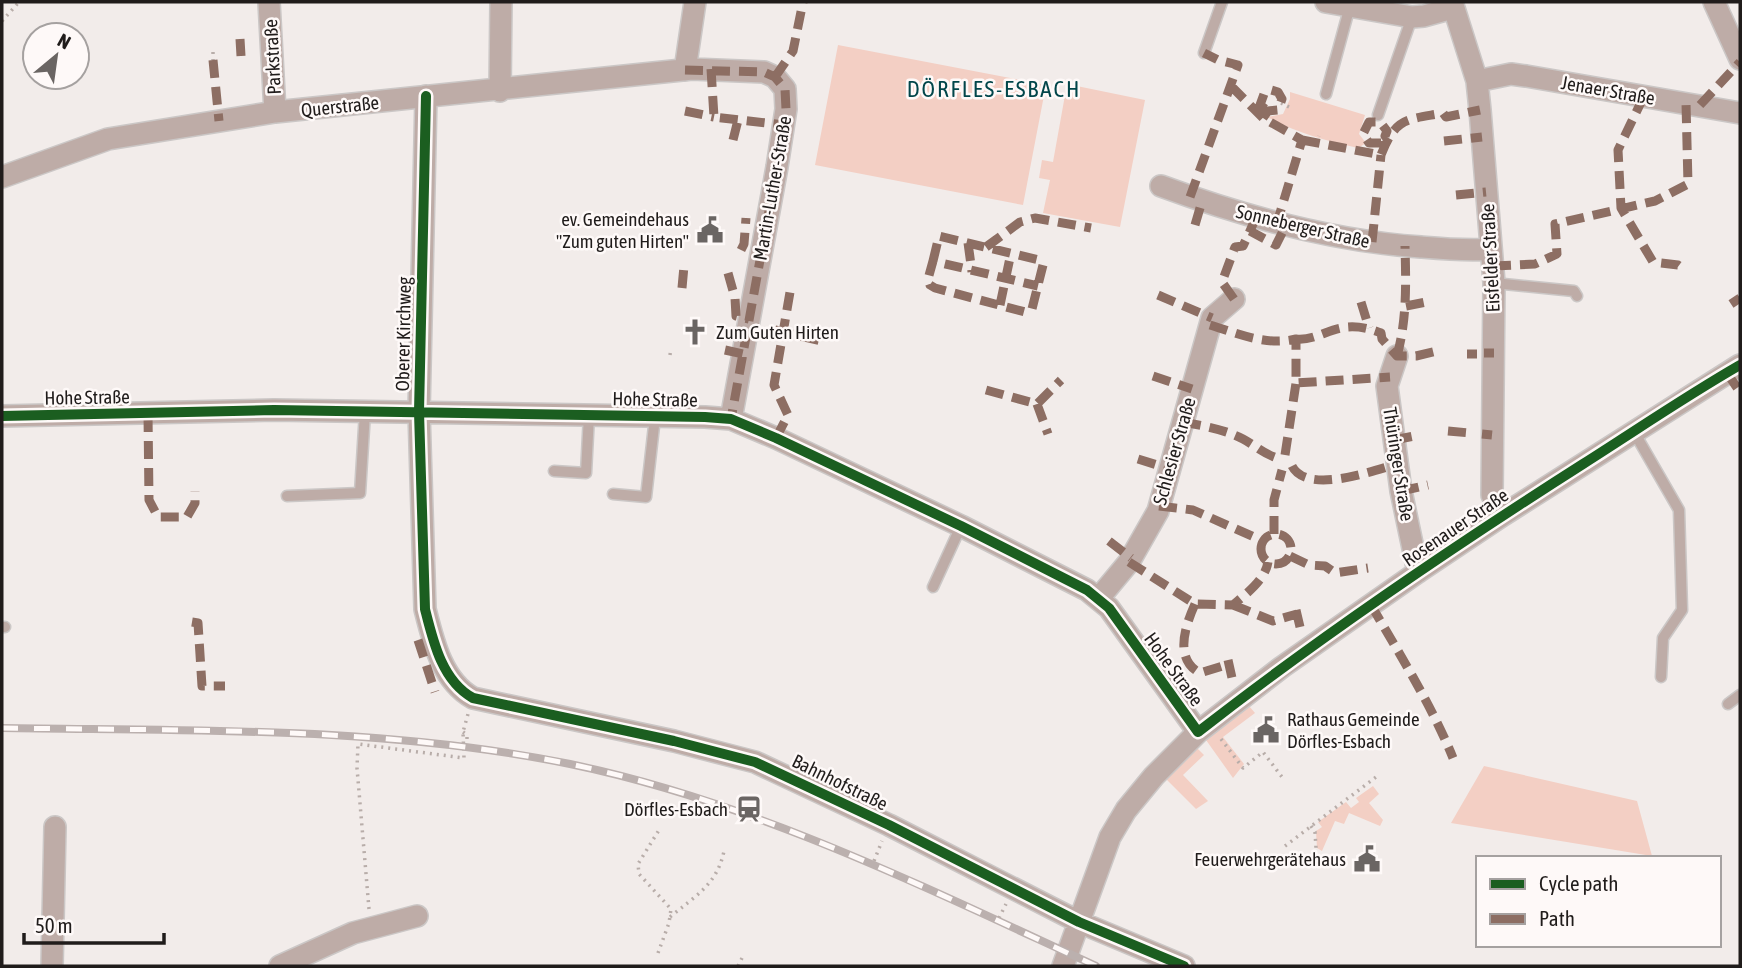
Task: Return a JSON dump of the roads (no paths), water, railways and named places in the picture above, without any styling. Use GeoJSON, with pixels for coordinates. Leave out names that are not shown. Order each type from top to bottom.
{"type":"FeatureCollection","features":[{"type":"Feature","properties":{"kind":"street","name":"Parkstraße"},"geometry":{"type":"LineString","coordinates":[[269,2],[275,112]]}},
{"type":"Feature","properties":{"kind":"street"},"geometry":{"type":"LineString","coordinates":[[500,90],[501,2]]}},
{"type":"Feature","properties":{"kind":"street"},"geometry":{"type":"LineString","coordinates":[[685,70],[695,2]]}},
{"type":"Feature","properties":{"kind":"street"},"geometry":{"type":"LineString","coordinates":[[1326,2],[1412,17],[1424,16],[1452,5]]}},
{"type":"Feature","properties":{"kind":"street"},"geometry":{"type":"LineString","coordinates":[[1714,2],[1740,60]]}},
{"type":"Feature","properties":{"kind":"street","name":"Eisfelder Straße"},"geometry":{"type":"LineString","coordinates":[[1452,5],[1476,81],[1494,283],[1492,495],[1503,515]]}},
{"type":"Feature","properties":{"kind":"street","name":"Querstraße"},"geometry":{"type":"LineString","coordinates":[[2,177],[108,139],[275,112],[685,70]]}},
{"type":"Feature","properties":{"kind":"street","name":"Martin-Luther-Straße"},"geometry":{"type":"LineString","coordinates":[[685,70],[764,72],[775,77],[785,89],[786,109],[778,167],[730,419]]}},
{"type":"Feature","properties":{"kind":"street","name":"Jenaer Straße"},"geometry":{"type":"LineString","coordinates":[[1476,81],[1511,74],[1740,113]]}},
{"type":"Feature","properties":{"kind":"street","name":"Oberer Kirchweg"},"geometry":{"type":"LineString","coordinates":[[426,96],[419,412],[425,609],[432,637],[446,670],[466,694]]}},
{"type":"Feature","properties":{"kind":"street","name":"Sonneberger Straße"},"geometry":{"type":"LineString","coordinates":[[1161,186],[1256,217],[1313,232],[1405,246],[1471,251],[1491,249]]}},
{"type":"Feature","properties":{"kind":"street","name":"Schlesier Straße"},"geometry":{"type":"LineString","coordinates":[[1099,598],[1129,562],[1158,511],[1212,318],[1234,299]]}},
{"type":"Feature","properties":{"kind":"street","name":"Thüringer Straße"},"geometry":{"type":"LineString","coordinates":[[1396,356],[1387,386],[1401,491],[1418,572]]}},
{"type":"Feature","properties":{"kind":"street","name":"Rosenauer Straße"},"geometry":{"type":"LineString","coordinates":[[1063,966],[1110,838],[1126,810],[1154,776],[1204,727],[1282,667],[1418,572],[1740,365]]}},
{"type":"Feature","properties":{"kind":"street","name":"Hohe Straße"},"geometry":{"type":"LineString","coordinates":[[2,416],[274,410],[730,419],[961,526],[1099,598],[1204,727]]}},
{"type":"Feature","properties":{"kind":"street","name":"Bahnhofstraße"},"geometry":{"type":"LineString","coordinates":[[466,694],[755,762],[889,825],[1079,922],[1184,966]]}},
{"type":"Feature","properties":{"kind":"street"},"geometry":{"type":"LineString","coordinates":[[51,966],[55,827]]}},
{"type":"Feature","properties":{"kind":"street"},"geometry":{"type":"LineString","coordinates":[[281,966],[353,933],[417,916]]}},
{"type":"Feature","properties":{"kind":"lane"},"geometry":{"type":"LineString","coordinates":[[1204,53],[1223,2]]}},
{"type":"Feature","properties":{"kind":"lane"},"geometry":{"type":"LineString","coordinates":[[1326,94],[1350,6]]}},
{"type":"Feature","properties":{"kind":"lane"},"geometry":{"type":"LineString","coordinates":[[1378,115],[1412,17]]}},
{"type":"Feature","properties":{"kind":"lane"},"geometry":{"type":"LineString","coordinates":[[1494,283],[1574,291],[1577,296]]}},
{"type":"Feature","properties":{"kind":"lane"},"geometry":{"type":"LineString","coordinates":[[287,496],[360,493],[365,412]]}},
{"type":"Feature","properties":{"kind":"lane"},"geometry":{"type":"LineString","coordinates":[[554,471],[586,473],[589,415]]}},
{"type":"Feature","properties":{"kind":"lane"},"geometry":{"type":"LineString","coordinates":[[614,494],[646,497],[655,417]]}},
{"type":"Feature","properties":{"kind":"lane"},"geometry":{"type":"LineString","coordinates":[[1634,432],[1679,510],[1682,610],[1664,638],[1661,677]]}},
{"type":"Feature","properties":{"kind":"lane"},"geometry":{"type":"LineString","coordinates":[[933,587],[961,526]]}},
{"type":"Feature","properties":{"kind":"lane"},"geometry":{"type":"LineString","coordinates":[[1728,704],[1740,695]]}},
{"type":"Feature","properties":{"kind":"railway"},"geometry":{"type":"LineString","coordinates":[[2,728],[216,731],[358,737],[500,752],[570,764],[638,780],[772,824],[903,878],[1096,966]]}},
{"type":"Feature","properties":{"kind":"place","name":"ev. Gemeindehaus \"Zum guten Hirten\""},"geometry":{"type":"Point","coordinates":[710,230]}},
{"type":"Feature","properties":{"kind":"place","name":"Zum Guten Hirten"},"geometry":{"type":"Point","coordinates":[695,332]}},
{"type":"Feature","properties":{"kind":"place","name":"Rathaus Gemeinde Dörfles-Esbach"},"geometry":{"type":"Point","coordinates":[1266,730]}},
{"type":"Feature","properties":{"kind":"place","name":"Dörfles-Esbach"},"geometry":{"type":"Point","coordinates":[749,809]}},
{"type":"Feature","properties":{"kind":"place","name":"Feuerwehrgerätehaus"},"geometry":{"type":"Point","coordinates":[1367,859]}},
{"type":"Feature","properties":{"kind":"district","name":"DÖRFLES-ESBACH"},"geometry":{"type":"Point","coordinates":[994,89]}}]}
